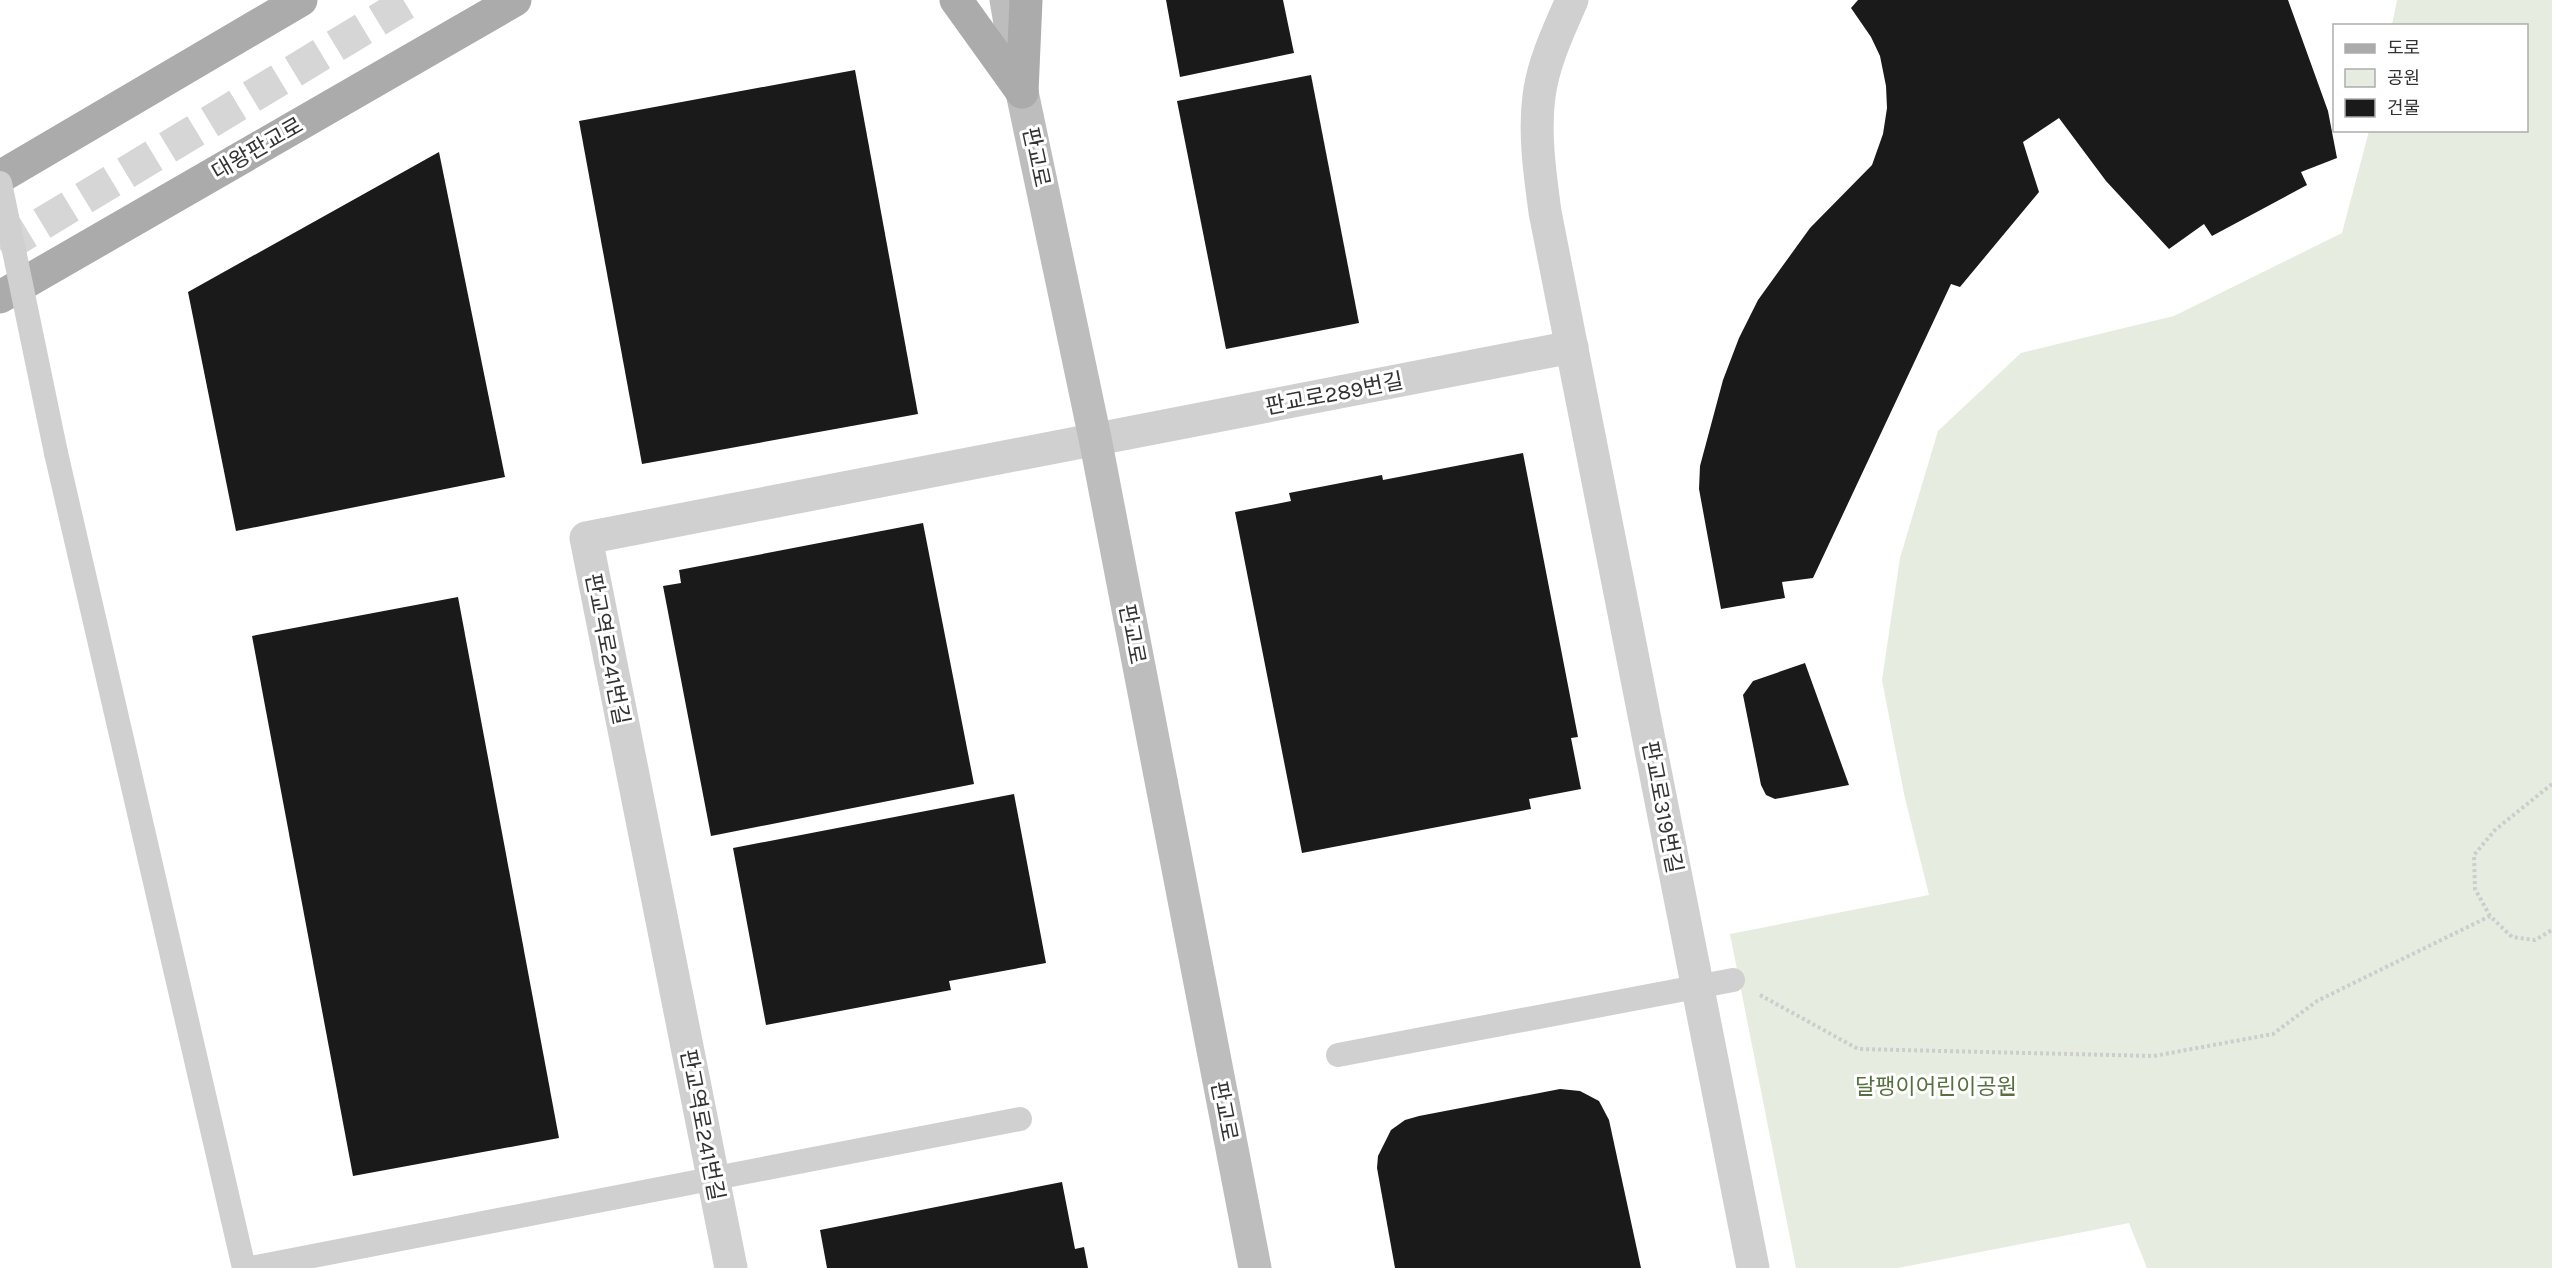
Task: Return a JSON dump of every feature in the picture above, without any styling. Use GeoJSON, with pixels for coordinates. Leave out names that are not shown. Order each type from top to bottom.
{"type":"FeatureCollection","features":[{"type":"Feature","properties":{"kind":"main road"},"geometry":{"type":"LineString","coordinates":[[0,177],[300,0]]}},
{"type":"Feature","properties":{"kind":"main road","name":"대왕판교로"},"geometry":{"type":"LineString","coordinates":[[0,297],[239,157],[515,0]]}},
{"type":"Feature","properties":{"kind":"main road"},"geometry":{"type":"LineString","coordinates":[[956,0],[1022,92]]}},
{"type":"Feature","properties":{"kind":"main road","name":"판교로"},"geometry":{"type":"LineString","coordinates":[[1006,0],[1022,92],[1095,438],[1255,1268]]}},
{"type":"Feature","properties":{"kind":"main road"},"geometry":{"type":"LineString","coordinates":[[1022,92],[1026,0]]}},
{"type":"Feature","properties":{"kind":"street","name":"판교로319번길"},"geometry":{"type":"LineString","coordinates":[[1572,0],[1552,49],[1539,96],[1538,151],[1545,212],[1753,1268]]}},
{"type":"Feature","properties":{"kind":"street"},"geometry":{"type":"LineString","coordinates":[[0,183],[56,453],[244,1268]]}},
{"type":"Feature","properties":{"kind":"street","name":"판교로289번길"},"geometry":{"type":"LineString","coordinates":[[1095,438],[1572,347]]}},
{"type":"Feature","properties":{"kind":"street","name":"판교역로241번길"},"geometry":{"type":"LineString","coordinates":[[731,1268],[586,538],[1095,438]]}},
{"type":"Feature","properties":{"kind":"street"},"geometry":{"type":"LineString","coordinates":[[1338,1055],[1733,980]]}},
{"type":"Feature","properties":{"kind":"street"},"geometry":{"type":"LineString","coordinates":[[251,1268],[1020,1119]]}},
{"type":"Feature","properties":{"kind":"path"},"geometry":{"type":"LineString","coordinates":[[2552,784],[2495,830],[2474,855],[2475,889],[2490,916],[2512,937],[2535,939],[2552,930]]}},
{"type":"Feature","properties":{"kind":"path"},"geometry":{"type":"LineString","coordinates":[[1733,980],[1858,1048],[2154,1056],[2273,1034],[2317,1001],[2490,916]]}},
{"type":"Feature","properties":{"kind":"green space","name":"달팽이어린이공원"},"geometry":{"type":"Polygon","coordinates":[[[2397,0],[2552,0],[2552,1268],[2147,1268],[2129,1223],[1898,1268],[1796,1268],[1730,934],[1929,895],[1904,794],[1882,680],[1900,558],[1938,431],[2021,353],[2174,316],[2342,233],[2369,132],[2528,132],[2528,24],[2392,24],[2397,0]]]}},
{"type":"Feature","properties":{"kind":"building"},"geometry":{"type":"Polygon","coordinates":[[[1166,0],[1283,0],[1294,53],[1180,77],[1166,0]]]}},
{"type":"Feature","properties":{"kind":"building"},"geometry":{"type":"Polygon","coordinates":[[[1858,0],[2288,0],[2328,111],[2337,158],[2301,172],[2307,185],[2212,236],[2204,224],[2169,249],[2106,181],[2059,118],[2023,142],[2039,192],[1960,287],[1951,284],[1813,578],[1782,582],[1785,598],[1721,609],[1699,489],[1700,466],[1723,380],[1739,338],[1758,300],[1810,228],[1872,165],[1883,134],[1887,108],[1886,86],[1880,56],[1871,37],[1851,8],[1858,0]]]}},
{"type":"Feature","properties":{"kind":"building"},"geometry":{"type":"Polygon","coordinates":[[[855,70],[918,414],[642,464],[579,121],[855,70]]]}},
{"type":"Feature","properties":{"kind":"building"},"geometry":{"type":"Polygon","coordinates":[[[1311,75],[1359,323],[1226,349],[1177,101],[1311,75]]]}},
{"type":"Feature","properties":{"kind":"building"},"geometry":{"type":"Polygon","coordinates":[[[439,152],[505,477],[236,531],[188,292],[439,152]]]}},
{"type":"Feature","properties":{"kind":"building"},"geometry":{"type":"Polygon","coordinates":[[[1523,453],[1578,737],[1571,738],[1581,789],[1529,799],[1531,809],[1302,853],[1235,512],[1291,501],[1289,493],[1382,475],[1383,480],[1523,453]]]}},
{"type":"Feature","properties":{"kind":"building"},"geometry":{"type":"Polygon","coordinates":[[[923,523],[974,784],[711,836],[663,586],[681,583],[679,570],[923,523]]]}},
{"type":"Feature","properties":{"kind":"building"},"geometry":{"type":"Polygon","coordinates":[[[458,597],[559,1138],[353,1176],[252,636],[458,597]]]}},
{"type":"Feature","properties":{"kind":"building"},"geometry":{"type":"Polygon","coordinates":[[[1805,663],[1849,785],[1775,799],[1766,795],[1761,785],[1743,695],[1753,681],[1805,663]]]}},
{"type":"Feature","properties":{"kind":"building"},"geometry":{"type":"Polygon","coordinates":[[[1014,794],[1046,963],[949,981],[951,990],[766,1025],[733,848],[1014,794]]]}},
{"type":"Feature","properties":{"kind":"building"},"geometry":{"type":"Polygon","coordinates":[[[1560,1089],[1580,1091],[1599,1101],[1609,1120],[1641,1268],[1395,1268],[1377,1168],[1378,1156],[1391,1130],[1405,1120],[1419,1116],[1560,1089]]]}},
{"type":"Feature","properties":{"kind":"building"},"geometry":{"type":"Polygon","coordinates":[[[1062,1182],[1075,1249],[1084,1247],[1088,1268],[827,1268],[820,1230],[1062,1182]]]}},
{"type":"Feature","properties":{"kind":"tunnel"},"geometry":{"type":"LineString","coordinates":[[0,249],[411,0]]}}]}
